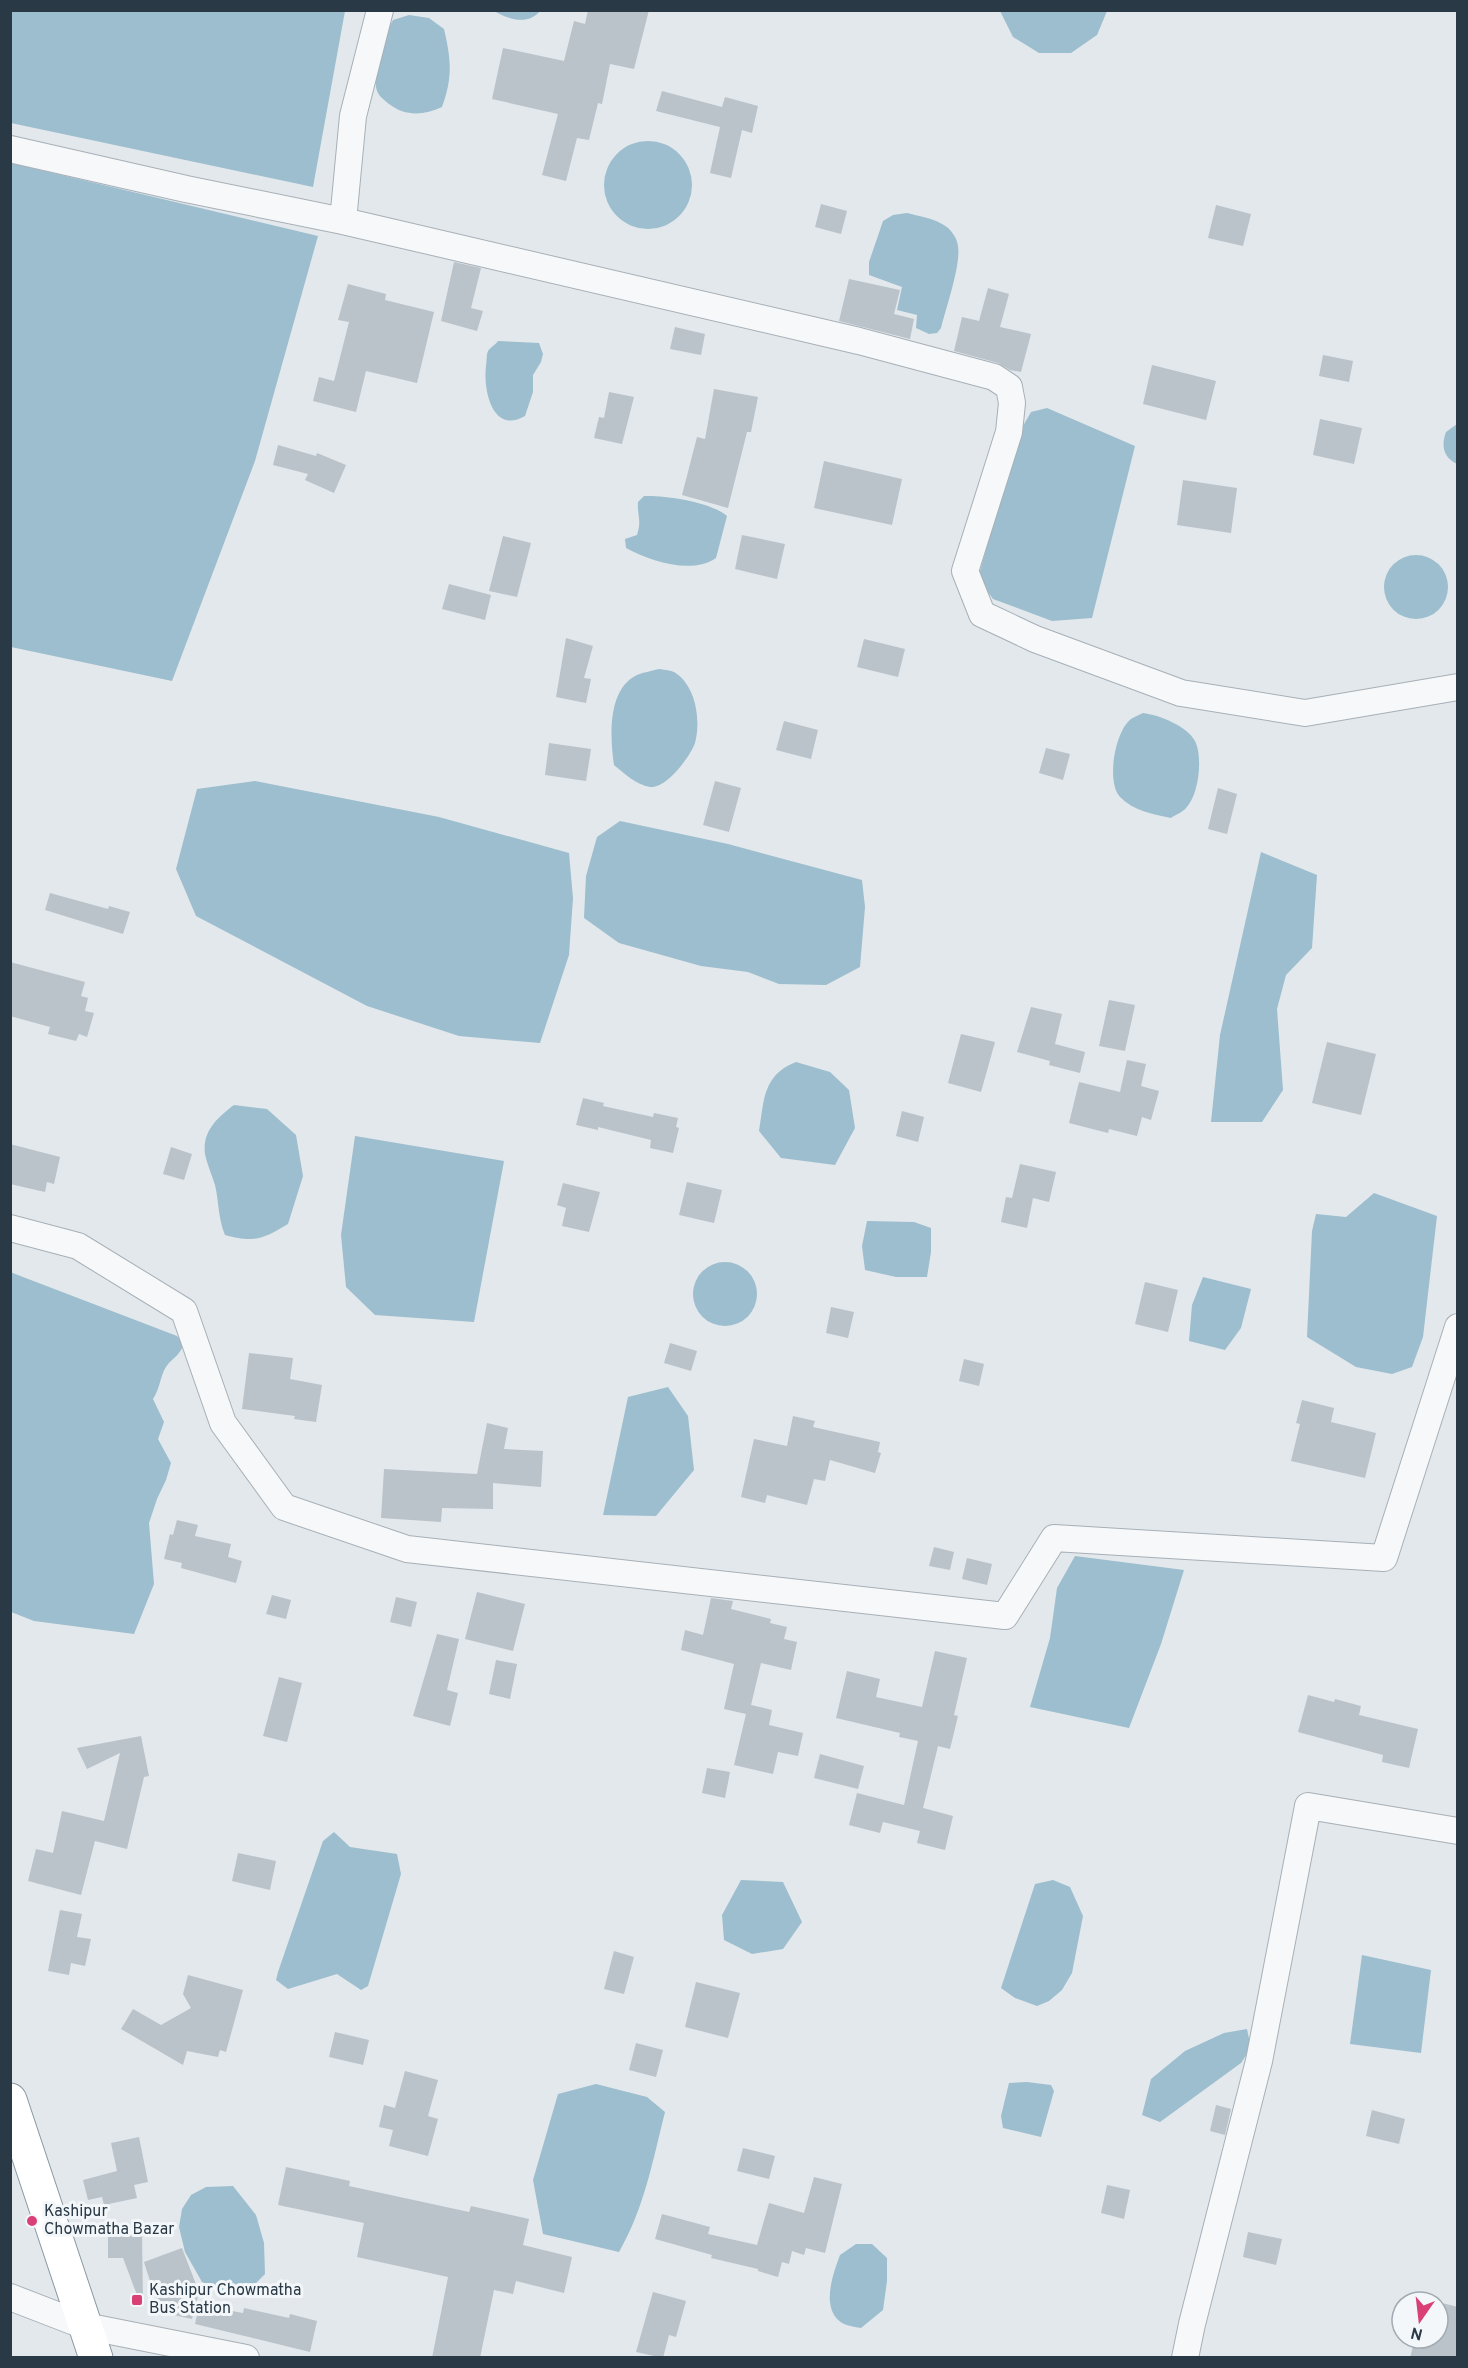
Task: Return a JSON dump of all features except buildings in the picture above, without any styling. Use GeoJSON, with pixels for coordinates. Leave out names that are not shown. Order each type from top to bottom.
{"type":"FeatureCollection","features":[{"type":"Feature","properties":{"kind":"highway"},"geometry":{"type":"LineString","coordinates":[[10,2100],[96,2358]]}},
{"type":"Feature","properties":{"kind":"street"},"geometry":{"type":"LineString","coordinates":[[344,221],[353,116],[381,10]]}},
{"type":"Feature","properties":{"kind":"street"},"geometry":{"type":"LineString","coordinates":[[10,149],[186,189],[344,221],[859,341],[994,377],[1009,387],[1012,403],[1009,432],[965,571],[982,614],[1035,639],[1181,693],[1305,713],[1458,687]]}},
{"type":"Feature","properties":{"kind":"street"},"geometry":{"type":"LineString","coordinates":[[10,1228],[78,1246],[184,1311],[223,1423],[284,1507],[407,1549],[1005,1616],[1054,1538],[1384,1558],[1458,1327]]}},
{"type":"Feature","properties":{"kind":"street"},"geometry":{"type":"LineString","coordinates":[[1185,2358],[1259,2061],[1308,1806],[1458,1831]]}},
{"type":"Feature","properties":{"kind":"street"},"geometry":{"type":"LineString","coordinates":[[10,2297],[85,2326],[246,2358]]}},
{"type":"Feature","properties":{"kind":"water"},"geometry":{"type":"Polygon","coordinates":[[[11,10],[345,11],[313,187],[11,123],[11,10]]]}},
{"type":"Feature","properties":{"kind":"water"},"geometry":{"type":"Polygon","coordinates":[[[494,11],[540,11],[535,16],[518,20],[494,11]]]}},
{"type":"Feature","properties":{"kind":"water"},"geometry":{"type":"Polygon","coordinates":[[[1000,11],[1107,11],[1097,35],[1071,53],[1039,53],[1013,37],[1000,11]]]}},
{"type":"Feature","properties":{"kind":"water"},"geometry":{"type":"Polygon","coordinates":[[[409,15],[429,18],[444,29],[450,68],[448,86],[442,107],[429,112],[408,113],[395,108],[381,97],[376,87],[377,61],[385,35],[393,20],[409,15]]]}},
{"type":"Feature","properties":{"kind":"water"},"geometry":{"type":"Polygon","coordinates":[[[648,141],[665,145],[679,154],[688,168],[692,185],[688,202],[679,216],[665,225],[648,229],[631,225],[617,216],[608,202],[604,185],[608,168],[617,154],[631,145],[648,141]]]}},
{"type":"Feature","properties":{"kind":"water"},"geometry":{"type":"Polygon","coordinates":[[[11,163],[318,236],[255,461],[172,681],[11,647],[11,163]]]}},
{"type":"Feature","properties":{"kind":"water"},"geometry":{"type":"Polygon","coordinates":[[[907,213],[945,226],[953,233],[957,243],[955,275],[941,328],[937,333],[929,334],[916,328],[917,315],[897,310],[902,287],[869,275],[869,262],[883,221],[893,215],[907,213]]]}},
{"type":"Feature","properties":{"kind":"water"},"geometry":{"type":"Polygon","coordinates":[[[498,341],[539,343],[543,354],[533,375],[533,392],[525,416],[514,420],[497,415],[488,397],[485,376],[487,354],[498,341]]]}},
{"type":"Feature","properties":{"kind":"water"},"geometry":{"type":"Polygon","coordinates":[[[1047,408],[1135,446],[1092,618],[1052,621],[993,599],[978,578],[1019,433],[1031,412],[1047,408]]]}},
{"type":"Feature","properties":{"kind":"water"},"geometry":{"type":"Polygon","coordinates":[[[1457,424],[1457,464],[1444,451],[1444,442],[1446,432],[1457,424]]]}},
{"type":"Feature","properties":{"kind":"water"},"geometry":{"type":"Polygon","coordinates":[[[644,496],[687,500],[720,511],[727,516],[716,558],[706,563],[683,566],[659,561],[626,548],[625,539],[637,535],[638,502],[644,496]]]}},
{"type":"Feature","properties":{"kind":"water"},"geometry":{"type":"Polygon","coordinates":[[[1416,555],[1428,557],[1439,564],[1446,575],[1448,587],[1446,599],[1439,610],[1428,617],[1416,619],[1404,617],[1393,610],[1386,599],[1384,587],[1386,575],[1393,564],[1404,557],[1416,555]]]}},
{"type":"Feature","properties":{"kind":"water"},"geometry":{"type":"Polygon","coordinates":[[[659,669],[675,673],[689,687],[697,715],[697,734],[692,749],[677,771],[663,783],[650,787],[635,781],[614,765],[612,728],[615,703],[627,682],[637,675],[659,669]]]}},
{"type":"Feature","properties":{"kind":"water"},"geometry":{"type":"Polygon","coordinates":[[[1143,713],[1157,716],[1179,726],[1191,736],[1197,748],[1199,766],[1194,794],[1185,809],[1171,818],[1137,809],[1125,802],[1116,790],[1113,769],[1117,745],[1125,725],[1143,713]]]}},
{"type":"Feature","properties":{"kind":"water"},"geometry":{"type":"Polygon","coordinates":[[[255,781],[439,817],[569,853],[573,898],[569,955],[540,1043],[459,1036],[367,1006],[196,916],[176,869],[197,789],[255,781]]]}},
{"type":"Feature","properties":{"kind":"water"},"geometry":{"type":"Polygon","coordinates":[[[620,821],[728,844],[862,880],[865,907],[860,967],[826,985],[779,984],[748,972],[701,966],[619,943],[584,918],[586,876],[597,837],[620,821]]]}},
{"type":"Feature","properties":{"kind":"water"},"geometry":{"type":"Polygon","coordinates":[[[1261,852],[1317,875],[1312,948],[1286,975],[1277,1009],[1283,1090],[1262,1122],[1211,1122],[1220,1035],[1261,852]]]}},
{"type":"Feature","properties":{"kind":"water"},"geometry":{"type":"Polygon","coordinates":[[[796,1062],[830,1072],[849,1090],[855,1128],[835,1165],[781,1158],[759,1131],[764,1099],[771,1081],[785,1067],[796,1062]]]}},
{"type":"Feature","properties":{"kind":"water"},"geometry":{"type":"Polygon","coordinates":[[[234,1105],[267,1109],[296,1135],[303,1176],[288,1224],[258,1238],[244,1239],[225,1235],[215,1185],[205,1154],[206,1138],[212,1125],[234,1105]]]}},
{"type":"Feature","properties":{"kind":"water"},"geometry":{"type":"Polygon","coordinates":[[[355,1136],[504,1161],[474,1322],[375,1315],[346,1287],[341,1235],[355,1136]]]}},
{"type":"Feature","properties":{"kind":"water"},"geometry":{"type":"Polygon","coordinates":[[[1374,1193],[1437,1216],[1423,1337],[1412,1367],[1392,1374],[1356,1367],[1307,1337],[1312,1231],[1316,1214],[1346,1217],[1374,1193]]]}},
{"type":"Feature","properties":{"kind":"water"},"geometry":{"type":"Polygon","coordinates":[[[867,1221],[914,1222],[931,1228],[931,1252],[927,1277],[896,1277],[865,1270],[862,1246],[867,1221]]]}},
{"type":"Feature","properties":{"kind":"water"},"geometry":{"type":"Polygon","coordinates":[[[725,1262],[743,1268],[751,1276],[757,1294],[751,1312],[743,1320],[725,1326],[707,1320],[699,1312],[693,1294],[699,1276],[707,1268],[725,1262]]]}},
{"type":"Feature","properties":{"kind":"water"},"geometry":{"type":"Polygon","coordinates":[[[10,1272],[177,1336],[184,1344],[162,1374],[153,1399],[164,1422],[158,1439],[171,1463],[149,1523],[154,1584],[134,1634],[34,1621],[11,1612],[10,1272]]]}},
{"type":"Feature","properties":{"kind":"water"},"geometry":{"type":"Polygon","coordinates":[[[1203,1277],[1251,1289],[1241,1328],[1225,1350],[1189,1341],[1192,1305],[1203,1277]]]}},
{"type":"Feature","properties":{"kind":"water"},"geometry":{"type":"Polygon","coordinates":[[[668,1387],[688,1416],[694,1470],[656,1516],[603,1515],[628,1397],[668,1387]]]}},
{"type":"Feature","properties":{"kind":"water"},"geometry":{"type":"Polygon","coordinates":[[[1075,1556],[1184,1570],[1161,1644],[1129,1728],[1030,1707],[1050,1638],[1057,1588],[1075,1556]]]}},
{"type":"Feature","properties":{"kind":"water"},"geometry":{"type":"Polygon","coordinates":[[[334,1832],[350,1847],[397,1854],[401,1874],[368,1986],[361,1990],[337,1974],[288,1989],[276,1980],[278,1972],[323,1841],[334,1832]]]}},
{"type":"Feature","properties":{"kind":"water"},"geometry":{"type":"Polygon","coordinates":[[[741,1880],[783,1882],[802,1922],[783,1949],[752,1954],[724,1940],[722,1915],[741,1880]]]}},
{"type":"Feature","properties":{"kind":"water"},"geometry":{"type":"Polygon","coordinates":[[[1053,1880],[1070,1887],[1083,1916],[1072,1973],[1062,1990],[1049,2001],[1037,2006],[1015,1998],[1001,1988],[1035,1884],[1053,1880]]]}},
{"type":"Feature","properties":{"kind":"water"},"geometry":{"type":"Polygon","coordinates":[[[1362,1955],[1431,1970],[1421,2053],[1350,2044],[1362,1955]]]}},
{"type":"Feature","properties":{"kind":"water"},"geometry":{"type":"Polygon","coordinates":[[[1247,2029],[1251,2048],[1241,2063],[1160,2122],[1142,2115],[1151,2079],[1185,2051],[1224,2033],[1247,2029]]]}},
{"type":"Feature","properties":{"kind":"water"},"geometry":{"type":"Polygon","coordinates":[[[1027,2082],[1051,2085],[1054,2091],[1041,2137],[1003,2128],[1001,2116],[1009,2083],[1027,2082]]]}},
{"type":"Feature","properties":{"kind":"water"},"geometry":{"type":"Polygon","coordinates":[[[596,2084],[647,2097],[665,2112],[641,2201],[628,2236],[619,2252],[543,2234],[533,2180],[558,2094],[596,2084]]]}},
{"type":"Feature","properties":{"kind":"water"},"geometry":{"type":"Polygon","coordinates":[[[233,2186],[256,2215],[264,2243],[265,2274],[250,2289],[228,2293],[202,2282],[185,2252],[179,2227],[182,2209],[191,2195],[206,2187],[233,2186]]]}},
{"type":"Feature","properties":{"kind":"water"},"geometry":{"type":"Polygon","coordinates":[[[856,2244],[872,2244],[887,2258],[883,2310],[861,2328],[849,2326],[835,2317],[830,2300],[834,2272],[840,2255],[856,2244]]]}},
{"type":"Feature","properties":{"kind":"place","name":"Kashipur Chowmatha Bazar"},"geometry":{"type":"Point","coordinates":[32,2221]}},
{"type":"Feature","properties":{"kind":"place","name":"Kashipur Chowmatha Bus Station"},"geometry":{"type":"Point","coordinates":[137,2300]}}]}
